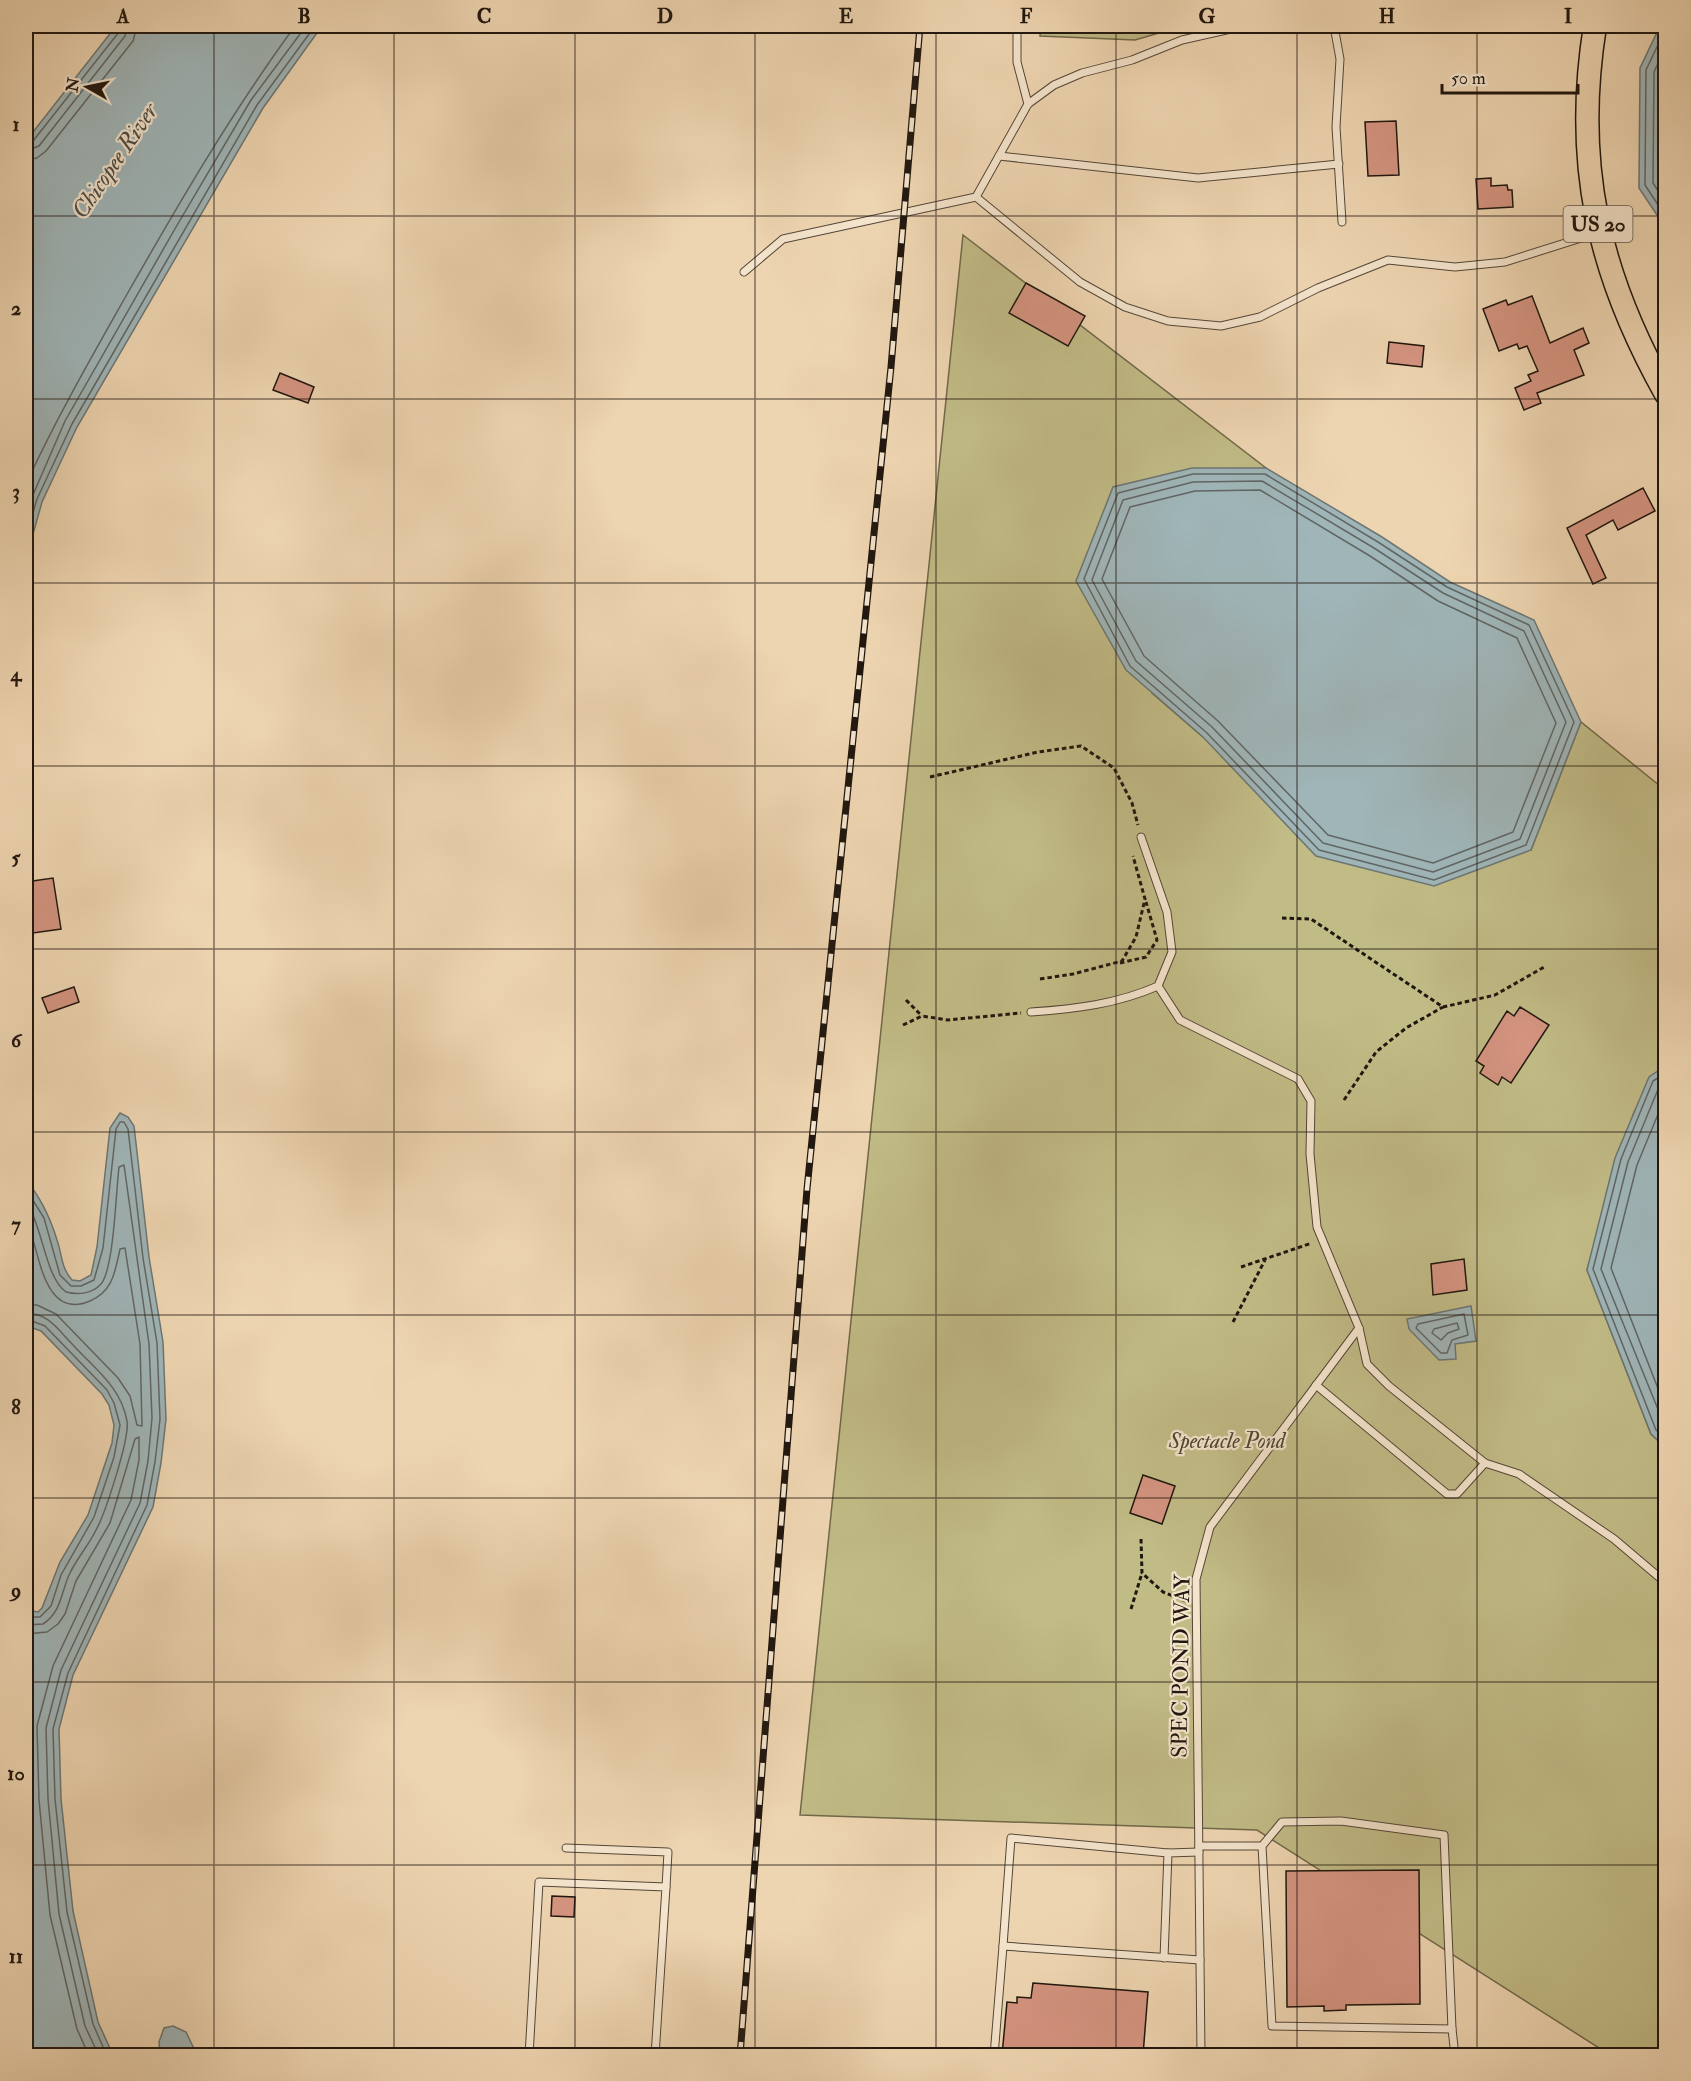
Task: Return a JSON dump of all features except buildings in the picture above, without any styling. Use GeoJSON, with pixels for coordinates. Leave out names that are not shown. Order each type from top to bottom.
{"type":"FeatureCollection","features":[{"type":"Feature","properties":{"kind":"main road","name":"US 20"},"geometry":{"type":"LineString","coordinates":[[1595,26],[1588,75],[1587,145],[1599,232],[1621,304],[1665,394]]}},
{"type":"Feature","properties":{"kind":"lane"},"geometry":{"type":"LineString","coordinates":[[1017,26],[1017,62],[1028,104]]}},
{"type":"Feature","properties":{"kind":"lane"},"geometry":{"type":"LineString","coordinates":[[744,272],[783,240],[976,196],[1028,104],[1054,85],[1082,73],[1132,60],[1182,40],[1244,26]]}},
{"type":"Feature","properties":{"kind":"lane"},"geometry":{"type":"LineString","coordinates":[[1334,26],[1340,59],[1336,127],[1342,222]]}},
{"type":"Feature","properties":{"kind":"lane"},"geometry":{"type":"LineString","coordinates":[[999,156],[1198,177],[1339,164]]}},
{"type":"Feature","properties":{"kind":"lane"},"geometry":{"type":"LineString","coordinates":[[976,196],[1080,282],[1125,307],[1168,321],[1221,326],[1260,316],[1318,288],[1388,260],[1455,267],[1505,262],[1599,232]]}},
{"type":"Feature","properties":{"kind":"lane"},"geometry":{"type":"LineString","coordinates":[[1032,1012],[1070,1010],[1129,998],[1158,986],[1172,952],[1167,912],[1141,837]]}},
{"type":"Feature","properties":{"kind":"lane"},"geometry":{"type":"LineString","coordinates":[[1158,986],[1180,1020],[1299,1079],[1311,1101],[1310,1154],[1317,1227],[1359,1328],[1367,1364],[1389,1386],[1485,1463],[1519,1474],[1614,1539],[1665,1583]]}},
{"type":"Feature","properties":{"kind":"lane","name":"SPEC POND WAY"},"geometry":{"type":"LineString","coordinates":[[1201,2055],[1196,1579],[1210,1527],[1359,1328]]}},
{"type":"Feature","properties":{"kind":"lane"},"geometry":{"type":"LineString","coordinates":[[1316,1385],[1447,1494],[1457,1494],[1485,1463]]}},
{"type":"Feature","properties":{"kind":"lane"},"geometry":{"type":"LineString","coordinates":[[1452,2029],[1272,2026],[1262,1846],[1282,1822],[1341,1821],[1444,1835],[1455,2055]]}},
{"type":"Feature","properties":{"kind":"lane"},"geometry":{"type":"LineString","coordinates":[[994,2055],[1011,1838],[1168,1853],[1262,1846]]}},
{"type":"Feature","properties":{"kind":"lane"},"geometry":{"type":"LineString","coordinates":[[566,1848],[668,1852],[655,2055]]}},
{"type":"Feature","properties":{"kind":"lane"},"geometry":{"type":"LineString","coordinates":[[1164,1958],[1168,1853]]}},
{"type":"Feature","properties":{"kind":"lane"},"geometry":{"type":"LineString","coordinates":[[529,2055],[539,1882],[666,1887]]}},
{"type":"Feature","properties":{"kind":"lane"},"geometry":{"type":"LineString","coordinates":[[1003,1946],[1200,1960]]}},
{"type":"Feature","properties":{"kind":"path"},"geometry":{"type":"LineString","coordinates":[[930,777],[1038,752],[1081,746],[1114,768],[1132,803],[1141,837]]}},
{"type":"Feature","properties":{"kind":"path"},"geometry":{"type":"LineString","coordinates":[[1132,828],[1137,822]]}},
{"type":"Feature","properties":{"kind":"path"},"geometry":{"type":"LineString","coordinates":[[1110,964],[1146,957],[1157,940],[1132,856]]}},
{"type":"Feature","properties":{"kind":"path"},"geometry":{"type":"LineString","coordinates":[[1040,980],[1073,975],[1122,961],[1136,937],[1145,899]]}},
{"type":"Feature","properties":{"kind":"path"},"geometry":{"type":"LineString","coordinates":[[1282,918],[1311,919],[1443,1007]]}},
{"type":"Feature","properties":{"kind":"path"},"geometry":{"type":"LineString","coordinates":[[1344,1100],[1376,1052],[1406,1029],[1443,1007],[1495,995],[1546,966]]}},
{"type":"Feature","properties":{"kind":"path"},"geometry":{"type":"LineString","coordinates":[[906,1000],[922,1016]]}},
{"type":"Feature","properties":{"kind":"path"},"geometry":{"type":"LineString","coordinates":[[903,1025],[922,1016],[960,1019],[1032,1012]]}},
{"type":"Feature","properties":{"kind":"path"},"geometry":{"type":"LineString","coordinates":[[1241,1267],[1322,1239]]}},
{"type":"Feature","properties":{"kind":"path"},"geometry":{"type":"LineString","coordinates":[[1233,1322],[1265,1259]]}},
{"type":"Feature","properties":{"kind":"path"},"geometry":{"type":"LineString","coordinates":[[1131,1609],[1142,1573],[1141,1539]]}},
{"type":"Feature","properties":{"kind":"path"},"geometry":{"type":"LineString","coordinates":[[1142,1573],[1163,1592],[1181,1600],[1197,1602]]}},
{"type":"Feature","properties":{"kind":"green space"},"geometry":{"type":"Polygon","coordinates":[[[1041,26],[1183,26],[1135,40],[1040,36],[1041,26]]]}},
{"type":"Feature","properties":{"kind":"green space","name":"Spectacle Pond"},"geometry":{"type":"Polygon","coordinates":[[[963,235],[1266,468],[1114,487],[1152,693],[1203,737],[1531,850],[1581,722],[1665,790],[1665,1065],[1634,1112],[1587,1270],[1651,1434],[1665,1447],[1665,2055],[1610,2055],[1257,1830],[800,1815],[963,235]]]}},
{"type":"Feature","properties":{"kind":"water","name":"Chicopee River"},"geometry":{"type":"Polygon","coordinates":[[[116,26],[322,26],[263,108],[77,427],[42,502],[26,559],[26,141],[116,26]]]}},
{"type":"Feature","properties":{"kind":"water"},"geometry":{"type":"Polygon","coordinates":[[[1660,26],[1666,26],[1665,227],[1639,188],[1640,68],[1660,26]]]}},
{"type":"Feature","properties":{"kind":"water"},"geometry":{"type":"Polygon","coordinates":[[[1192,468],[1266,468],[1382,537],[1450,582],[1534,620],[1581,722],[1531,850],[1434,886],[1316,856],[1203,737],[1126,670],[1076,581],[1113,487],[1192,468]]]}},
{"type":"Feature","properties":{"kind":"water"},"geometry":{"type":"Polygon","coordinates":[[[1665,1066],[1665,1447],[1651,1434],[1587,1270],[1615,1158],[1649,1077],[1665,1066]]]}},
{"type":"Feature","properties":{"kind":"water"},"geometry":{"type":"Polygon","coordinates":[[[120,1113],[128,1117],[134,1126],[149,1257],[163,1342],[166,1419],[153,1507],[73,1675],[59,1729],[61,1799],[73,1911],[98,2022],[113,2055],[26,2055],[26,1610],[38,1612],[42,1608],[60,1562],[88,1515],[112,1443],[114,1425],[109,1405],[102,1394],[41,1331],[30,1327],[26,1329],[26,1180],[41,1201],[48,1216],[68,1275],[72,1280],[80,1281],[91,1275],[97,1247],[110,1128],[120,1113]]]}},
{"type":"Feature","properties":{"kind":"water"},"geometry":{"type":"Polygon","coordinates":[[[1471,1306],[1476,1341],[1455,1344],[1456,1359],[1439,1360],[1409,1329],[1407,1319],[1471,1306]]]}},
{"type":"Feature","properties":{"kind":"water"},"geometry":{"type":"Polygon","coordinates":[[[173,2026],[186,2032],[197,2055],[160,2055],[159,2042],[164,2028],[173,2026]]]}},
{"type":"Feature","properties":{"kind":"railway"},"geometry":{"type":"LineString","coordinates":[[740,2056],[807,1189],[891,367],[920,26]]}}]}
